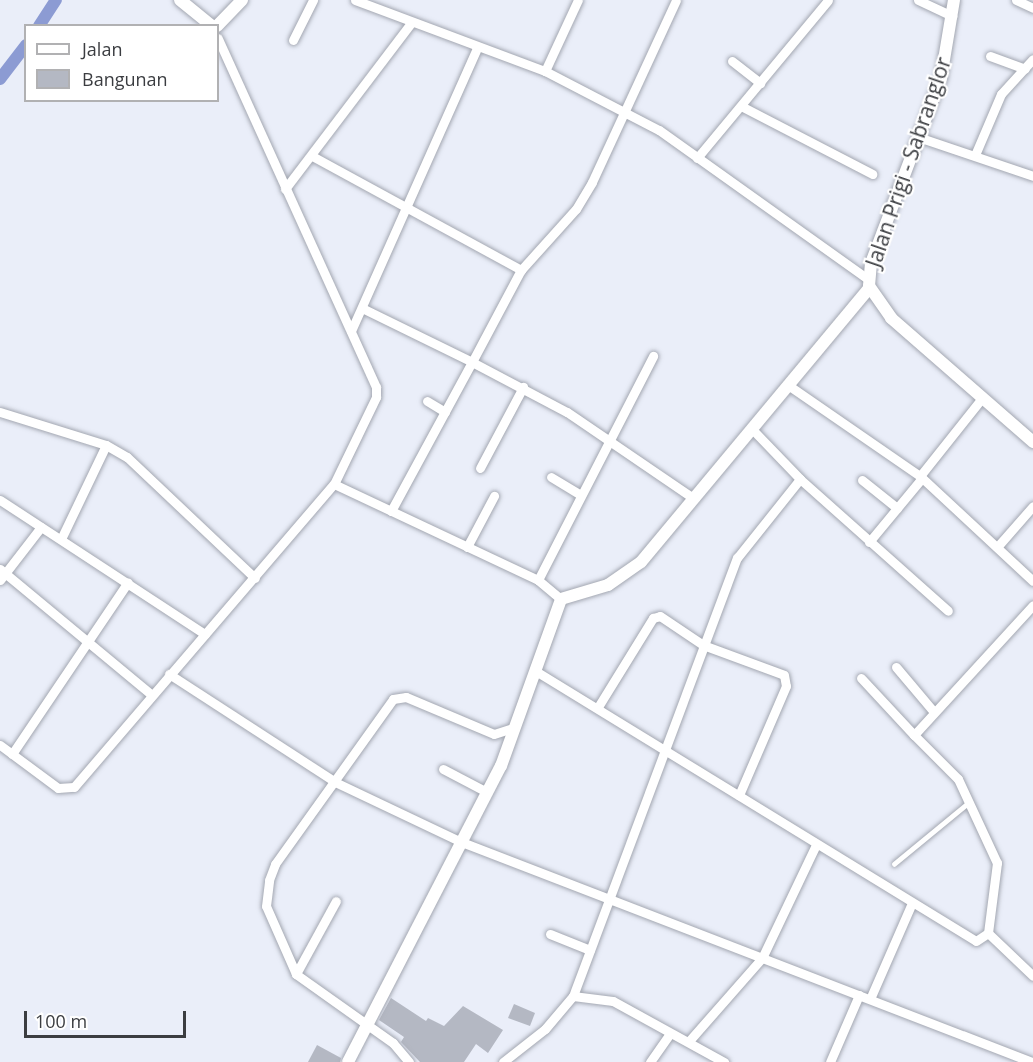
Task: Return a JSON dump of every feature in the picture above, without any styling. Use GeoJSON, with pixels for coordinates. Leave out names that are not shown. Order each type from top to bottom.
{"type":"FeatureCollection","features":[{"type":"Feature","properties":{"kind":"street"},"geometry":{"type":"LineString","coordinates":[[180,0],[210,24]]}},
{"type":"Feature","properties":{"kind":"street"},"geometry":{"type":"LineString","coordinates":[[219,24],[242,0]]}},
{"type":"Feature","properties":{"kind":"street"},"geometry":{"type":"LineString","coordinates":[[293,40],[313,0]]}},
{"type":"Feature","properties":{"kind":"street"},"geometry":{"type":"LineString","coordinates":[[355,0],[477,48],[533,66],[659,130],[869,284],[891,318],[1033,442]]}},
{"type":"Feature","properties":{"kind":"street"},"geometry":{"type":"LineString","coordinates":[[545,72],[578,0]]}},
{"type":"Feature","properties":{"kind":"street"},"geometry":{"type":"LineString","coordinates":[[391,511],[521,270],[576,209],[676,0]]}},
{"type":"Feature","properties":{"kind":"street"},"geometry":{"type":"LineString","coordinates":[[697,158],[828,0]]}},
{"type":"Feature","properties":{"kind":"street"},"geometry":{"type":"LineString","coordinates":[[918,0],[952,16]]}},
{"type":"Feature","properties":{"kind":"street","name":"Jalan Prigi - Sabranglor"},"geometry":{"type":"LineString","coordinates":[[869,284],[918,137],[943,72],[954,0]]}},
{"type":"Feature","properties":{"kind":"street"},"geometry":{"type":"LineString","coordinates":[[1016,0],[1033,8]]}},
{"type":"Feature","properties":{"kind":"street"},"geometry":{"type":"LineString","coordinates":[[285,189],[314,157],[411,23]]}},
{"type":"Feature","properties":{"kind":"street"},"geometry":{"type":"LineString","coordinates":[[0,746],[58,788],[74,787],[334,484],[376,394],[351,331],[219,40]]}},
{"type":"Feature","properties":{"kind":"street"},"geometry":{"type":"LineString","coordinates":[[351,331],[364,309],[477,48]]}},
{"type":"Feature","properties":{"kind":"street"},"geometry":{"type":"LineString","coordinates":[[990,56],[1025,69]]}},
{"type":"Feature","properties":{"kind":"street"},"geometry":{"type":"LineString","coordinates":[[975,155],[1001,94],[1033,59]]}},
{"type":"Feature","properties":{"kind":"street"},"geometry":{"type":"LineString","coordinates":[[732,62],[760,83]]}},
{"type":"Feature","properties":{"kind":"street"},"geometry":{"type":"LineString","coordinates":[[741,106],[872,174]]}},
{"type":"Feature","properties":{"kind":"street"},"geometry":{"type":"LineString","coordinates":[[918,137],[1033,176]]}},
{"type":"Feature","properties":{"kind":"street"},"geometry":{"type":"LineString","coordinates":[[314,157],[521,270]]}},
{"type":"Feature","properties":{"kind":"street"},"geometry":{"type":"LineString","coordinates":[[561,599],[623,578],[788,385],[869,284]]}},
{"type":"Feature","properties":{"kind":"street"},"geometry":{"type":"LineString","coordinates":[[364,309],[523,387],[608,437],[693,498]]}},
{"type":"Feature","properties":{"kind":"street"},"geometry":{"type":"LineString","coordinates":[[538,580],[608,437],[653,356]]}},
{"type":"Feature","properties":{"kind":"street"},"geometry":{"type":"LineString","coordinates":[[788,385],[921,477],[998,546],[1033,581]]}},
{"type":"Feature","properties":{"kind":"street"},"geometry":{"type":"LineString","coordinates":[[480,468],[523,387]]}},
{"type":"Feature","properties":{"kind":"street"},"geometry":{"type":"LineString","coordinates":[[869,542],[982,398]]}},
{"type":"Feature","properties":{"kind":"street"},"geometry":{"type":"LineString","coordinates":[[427,401],[445,412]]}},
{"type":"Feature","properties":{"kind":"street"},"geometry":{"type":"LineString","coordinates":[[0,412],[106,445],[151,475],[255,578]]}},
{"type":"Feature","properties":{"kind":"street"},"geometry":{"type":"LineString","coordinates":[[755,423],[800,479],[948,611]]}},
{"type":"Feature","properties":{"kind":"street"},"geometry":{"type":"LineString","coordinates":[[61,539],[106,445]]}},
{"type":"Feature","properties":{"kind":"street"},"geometry":{"type":"LineString","coordinates":[[551,477],[580,495]]}},
{"type":"Feature","properties":{"kind":"street"},"geometry":{"type":"LineString","coordinates":[[503,1062],[545,1029],[573,996],[739,554],[800,479]]}},
{"type":"Feature","properties":{"kind":"street"},"geometry":{"type":"LineString","coordinates":[[862,480],[897,508]]}},
{"type":"Feature","properties":{"kind":"street"},"geometry":{"type":"LineString","coordinates":[[334,484],[538,580],[561,599]]}},
{"type":"Feature","properties":{"kind":"street"},"geometry":{"type":"LineString","coordinates":[[467,547],[494,496]]}},
{"type":"Feature","properties":{"kind":"street"},"geometry":{"type":"LineString","coordinates":[[0,500],[205,634]]}},
{"type":"Feature","properties":{"kind":"street"},"geometry":{"type":"LineString","coordinates":[[998,546],[1033,506]]}},
{"type":"Feature","properties":{"kind":"street"},"geometry":{"type":"LineString","coordinates":[[41,526],[2,574],[152,695]]}},
{"type":"Feature","properties":{"kind":"street"},"geometry":{"type":"LineString","coordinates":[[12,754],[128,582]]}},
{"type":"Feature","properties":{"kind":"street"},"geometry":{"type":"LineString","coordinates":[[348,1062],[459,842],[487,792],[516,725],[561,599]]}},
{"type":"Feature","properties":{"kind":"street"},"geometry":{"type":"LineString","coordinates":[[914,735],[1033,605]]}},
{"type":"Feature","properties":{"kind":"street"},"geometry":{"type":"LineString","coordinates":[[598,707],[653,618],[663,616],[703,645],[784,675],[787,682],[738,795]]}},
{"type":"Feature","properties":{"kind":"street"},"geometry":{"type":"LineString","coordinates":[[896,667],[934,712]]}},
{"type":"Feature","properties":{"kind":"street"},"geometry":{"type":"LineString","coordinates":[[534,670],[598,707],[971,940],[981,940],[988,933],[997,864],[951,770],[914,735],[861,678]]}},
{"type":"Feature","properties":{"kind":"street"},"geometry":{"type":"LineString","coordinates":[[169,674],[335,782],[459,842],[611,898],[1032,1062]]}},
{"type":"Feature","properties":{"kind":"street"},"geometry":{"type":"LineString","coordinates":[[409,1062],[393,1043],[296,974],[276,936],[266,895],[276,864],[393,699],[406,697],[494,734],[516,725]]}},
{"type":"Feature","properties":{"kind":"street"},"geometry":{"type":"LineString","coordinates":[[443,769],[487,792]]}},
{"type":"Feature","properties":{"kind":"street"},"geometry":{"type":"LineString","coordinates":[[690,1041],[762,958],[816,845]]}},
{"type":"Feature","properties":{"kind":"street"},"geometry":{"type":"LineString","coordinates":[[296,974],[336,901]]}},
{"type":"Feature","properties":{"kind":"street"},"geometry":{"type":"LineString","coordinates":[[870,999],[912,903]]}},
{"type":"Feature","properties":{"kind":"street"},"geometry":{"type":"LineString","coordinates":[[988,933],[1033,976]]}},
{"type":"Feature","properties":{"kind":"street"},"geometry":{"type":"LineString","coordinates":[[550,934],[590,950]]}},
{"type":"Feature","properties":{"kind":"street"},"geometry":{"type":"LineString","coordinates":[[830,1062],[859,994]]}},
{"type":"Feature","properties":{"kind":"street"},"geometry":{"type":"LineString","coordinates":[[573,996],[613,1001],[670,1033],[690,1041],[724,1062]]}},
{"type":"Feature","properties":{"kind":"street"},"geometry":{"type":"LineString","coordinates":[[650,1062],[670,1033]]}},
{"type":"Feature","properties":{"kind":"lane"},"geometry":{"type":"LineString","coordinates":[[894,864],[967,804]]}},
{"type":"Feature","properties":{"kind":"building"},"geometry":{"type":"Polygon","coordinates":[[[391,998],[426,1021],[428,1018],[444,1026],[463,1006],[503,1030],[488,1053],[476,1044],[464,1062],[420,1062],[401,1042],[404,1037],[379,1020],[391,998]]]}},
{"type":"Feature","properties":{"kind":"building"},"geometry":{"type":"Polygon","coordinates":[[[514,1004],[535,1013],[530,1026],[508,1018],[514,1004]]]}},
{"type":"Feature","properties":{"kind":"building"},"geometry":{"type":"Polygon","coordinates":[[[317,1045],[341,1058],[340,1062],[308,1062],[317,1045]]]}},
{"type":"Feature","properties":{"kind":"waterway"},"geometry":{"type":"LineString","coordinates":[[40,24],[56,0]]}},
{"type":"Feature","properties":{"kind":"waterway"},"geometry":{"type":"LineString","coordinates":[[0,79],[24,48]]}}]}
